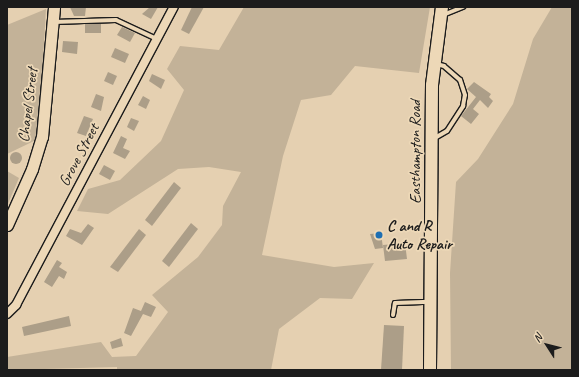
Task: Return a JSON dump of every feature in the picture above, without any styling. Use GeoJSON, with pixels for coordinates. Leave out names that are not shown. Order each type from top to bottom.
{"type":"FeatureCollection","features":[{"type":"Feature","properties":{"kind":"main road","name":"Chapel Street"},"geometry":{"type":"LineString","coordinates":[[7,225],[32,169],[42,137],[54,7]]}},
{"type":"Feature","properties":{"kind":"main road","name":"Easthampton Road"},"geometry":{"type":"LineString","coordinates":[[430,370],[431,139],[434,64],[442,11]]}},
{"type":"Feature","properties":{"kind":"street","name":"Grove Street"},"geometry":{"type":"LineString","coordinates":[[7,314],[18,299],[174,7]]}},
{"type":"Feature","properties":{"kind":"lane"},"geometry":{"type":"LineString","coordinates":[[442,11],[463,7]]}},
{"type":"Feature","properties":{"kind":"lane"},"geometry":{"type":"LineString","coordinates":[[53,22],[116,20],[157,39]]}},
{"type":"Feature","properties":{"kind":"lane"},"geometry":{"type":"LineString","coordinates":[[431,139],[447,131],[463,106],[465,95],[454,73],[434,64]]}},
{"type":"Feature","properties":{"kind":"lane"},"geometry":{"type":"LineString","coordinates":[[393,315],[395,303],[430,302]]}},
{"type":"Feature","properties":{"kind":"shaded area"},"geometry":{"type":"Polygon","coordinates":[[[244,7],[430,7],[419,73],[355,66],[331,95],[301,100],[283,156],[262,255],[334,267],[374,263],[352,299],[320,298],[279,329],[271,370],[117,370],[117,367],[7,370],[7,357],[101,342],[112,357],[136,356],[168,312],[152,295],[198,257],[222,225],[223,206],[241,172],[209,167],[178,169],[108,214],[77,211],[88,189],[120,180],[161,141],[184,90],[167,69],[180,46],[219,50],[244,7]]]}},
{"type":"Feature","properties":{"kind":"shaded area"},"geometry":{"type":"Polygon","coordinates":[[[552,7],[572,7],[572,370],[451,370],[450,273],[456,182],[478,159],[513,104],[533,39],[552,7]]]}},
{"type":"Feature","properties":{"kind":"shaded area"},"geometry":{"type":"Polygon","coordinates":[[[46,9],[39,129],[34,141],[7,154],[7,25],[46,9]]]}},
{"type":"Feature","properties":{"kind":"shaded area"},"geometry":{"type":"Polygon","coordinates":[[[7,171],[19,178],[7,206],[7,171]]]}},
{"type":"Feature","properties":{"kind":"building"},"geometry":{"type":"Polygon","coordinates":[[[70,7],[86,7],[85,16],[74,16],[70,7]]]}},
{"type":"Feature","properties":{"kind":"building"},"geometry":{"type":"Polygon","coordinates":[[[150,7],[158,7],[151,19],[142,14],[150,7]]]}},
{"type":"Feature","properties":{"kind":"building"},"geometry":{"type":"Polygon","coordinates":[[[192,7],[204,7],[189,34],[181,30],[192,7]]]}},
{"type":"Feature","properties":{"kind":"building"},"geometry":{"type":"Polygon","coordinates":[[[85,24],[101,24],[101,33],[85,33],[85,24]]]}},
{"type":"Feature","properties":{"kind":"building"},"geometry":{"type":"Polygon","coordinates":[[[122,27],[135,33],[130,42],[117,35],[122,27]]]}},
{"type":"Feature","properties":{"kind":"building"},"geometry":{"type":"Polygon","coordinates":[[[63,41],[78,42],[77,54],[62,52],[63,41]]]}},
{"type":"Feature","properties":{"kind":"building"},"geometry":{"type":"Polygon","coordinates":[[[115,48],[129,54],[125,63],[111,57],[115,48]]]}},
{"type":"Feature","properties":{"kind":"building"},"geometry":{"type":"Polygon","coordinates":[[[108,72],[117,76],[113,85],[104,81],[108,72]]]}},
{"type":"Feature","properties":{"kind":"building"},"geometry":{"type":"Polygon","coordinates":[[[152,74],[165,80],[161,89],[149,81],[152,74]]]}},
{"type":"Feature","properties":{"kind":"building"},"geometry":{"type":"Polygon","coordinates":[[[474,82],[491,94],[489,97],[493,101],[488,108],[480,100],[473,109],[479,114],[471,124],[461,116],[476,97],[467,89],[474,82]]]}},
{"type":"Feature","properties":{"kind":"building"},"geometry":{"type":"Polygon","coordinates":[[[96,94],[104,97],[101,111],[91,107],[96,94]]]}},
{"type":"Feature","properties":{"kind":"building"},"geometry":{"type":"Polygon","coordinates":[[[143,96],[150,100],[146,109],[138,105],[143,96]]]}},
{"type":"Feature","properties":{"kind":"building"},"geometry":{"type":"Polygon","coordinates":[[[84,116],[93,119],[86,136],[77,133],[84,116]]]}},
{"type":"Feature","properties":{"kind":"building"},"geometry":{"type":"Polygon","coordinates":[[[131,118],[139,121],[134,131],[127,127],[131,118]]]}},
{"type":"Feature","properties":{"kind":"building"},"geometry":{"type":"Polygon","coordinates":[[[121,136],[127,139],[123,148],[130,151],[125,159],[113,153],[121,136]]]}},
{"type":"Feature","properties":{"kind":"building"},"geometry":{"type":"Polygon","coordinates":[[[18,152],[21,153],[21,163],[14,164],[11,163],[10,156],[11,153],[18,152]]]}},
{"type":"Feature","properties":{"kind":"building"},"geometry":{"type":"Polygon","coordinates":[[[104,165],[115,171],[110,180],[99,174],[104,165]]]}},
{"type":"Feature","properties":{"kind":"building"},"geometry":{"type":"Polygon","coordinates":[[[174,182],[181,188],[152,226],[145,220],[174,182]]]}},
{"type":"Feature","properties":{"kind":"building"},"geometry":{"type":"Polygon","coordinates":[[[191,223],[198,229],[169,267],[162,261],[191,223]]]}},
{"type":"Feature","properties":{"kind":"building"},"geometry":{"type":"Polygon","coordinates":[[[88,224],[94,228],[82,245],[66,236],[70,229],[81,233],[88,224]]]}},
{"type":"Feature","properties":{"kind":"building"},"geometry":{"type":"Polygon","coordinates":[[[139,229],[146,235],[118,272],[110,267],[139,229]]]}},
{"type":"Feature","properties":{"kind":"building"},"geometry":{"type":"Polygon","coordinates":[[[381,233],[383,248],[375,249],[370,234],[381,233]]]}},
{"type":"Feature","properties":{"kind":"building"},"geometry":{"type":"Polygon","coordinates":[[[405,243],[407,259],[385,261],[383,245],[405,243]]]}},
{"type":"Feature","properties":{"kind":"building"},"geometry":{"type":"Polygon","coordinates":[[[57,260],[62,263],[59,267],[67,272],[64,279],[59,276],[52,287],[44,282],[57,260]]]}},
{"type":"Feature","properties":{"kind":"building"},"geometry":{"type":"Polygon","coordinates":[[[145,302],[156,307],[151,317],[143,314],[131,336],[124,333],[133,308],[141,311],[145,302]]]}},
{"type":"Feature","properties":{"kind":"building"},"geometry":{"type":"Polygon","coordinates":[[[69,316],[71,326],[24,336],[22,327],[69,316]]]}},
{"type":"Feature","properties":{"kind":"building"},"geometry":{"type":"Polygon","coordinates":[[[384,325],[404,326],[402,370],[381,370],[384,325]]]}},
{"type":"Feature","properties":{"kind":"building"},"geometry":{"type":"Polygon","coordinates":[[[121,338],[123,346],[112,349],[110,342],[121,338]]]}},
{"type":"Feature","properties":{"kind":"place","name":"C and R Auto Repair"},"geometry":{"type":"Point","coordinates":[379,235]}}]}
